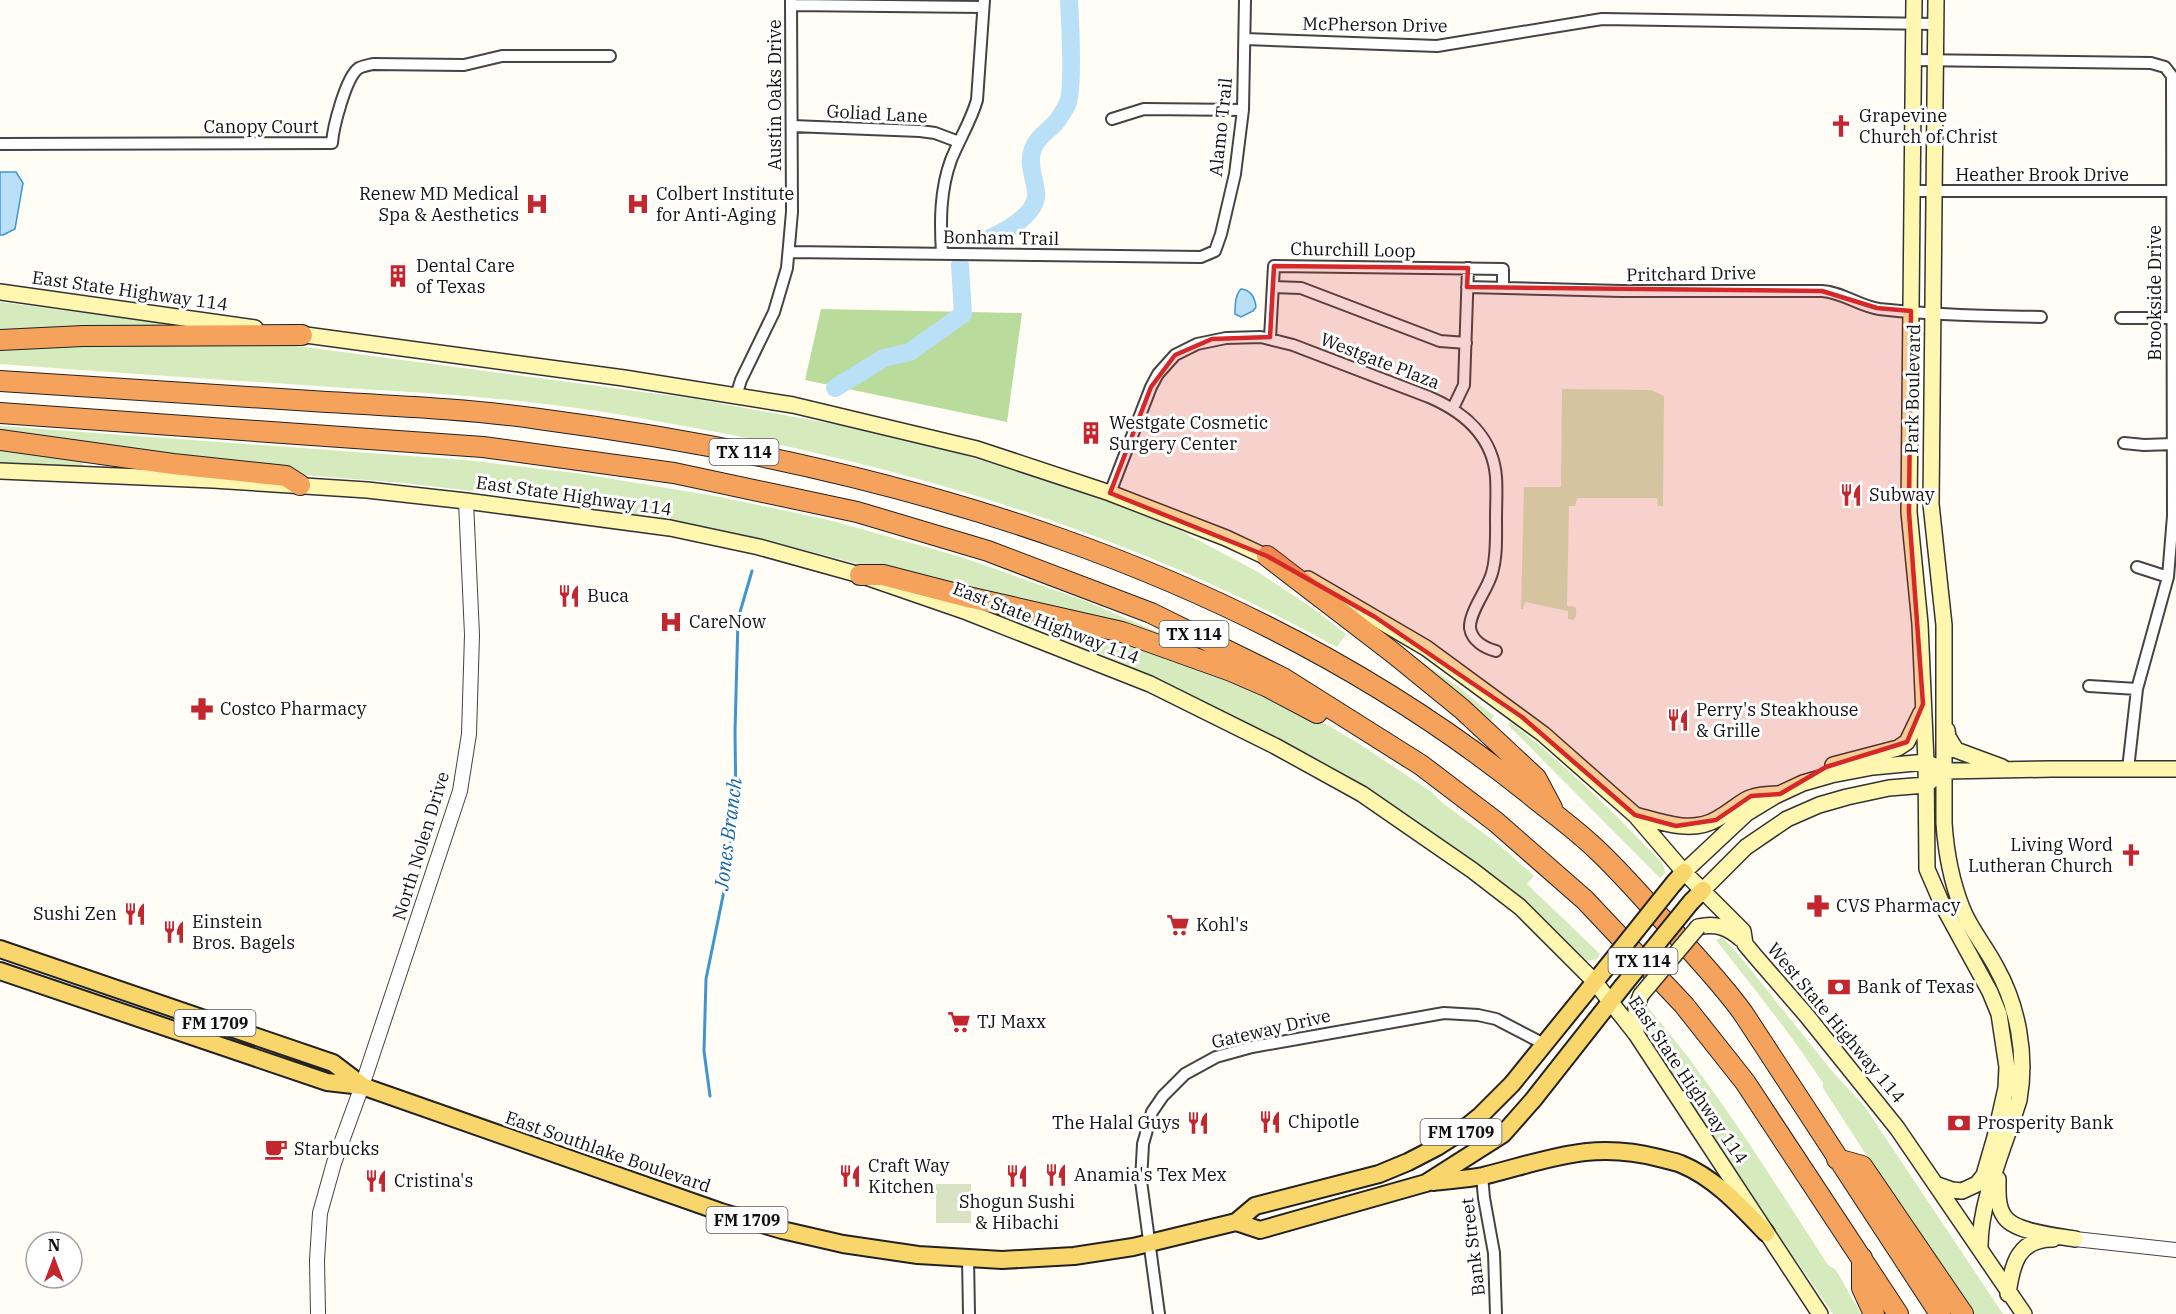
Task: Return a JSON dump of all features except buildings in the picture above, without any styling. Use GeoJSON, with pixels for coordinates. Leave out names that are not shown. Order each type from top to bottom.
{"type":"FeatureCollection","features":[{"type":"Feature","properties":{"kind":"highway"},"geometry":{"type":"LineString","coordinates":[[0,340],[84,336],[302,335]]}},
{"type":"Feature","properties":{"kind":"highway","name":"TX 114"},"geometry":{"type":"LineString","coordinates":[[0,381],[432,409],[535,418],[709,444],[774,458],[930,498],[1023,525],[1153,574],[1223,604],[1346,669],[1436,724],[1483,757],[1595,848],[1631,884],[1726,990],[1783,1073],[1940,1314]]}},
{"type":"Feature","properties":{"kind":"highway","name":"TX 114"},"geometry":{"type":"LineString","coordinates":[[0,413],[483,447],[674,473],[857,512],[988,551],[1151,613],[1283,678],[1421,765],[1476,806],[1584,900],[1691,1013],[1745,1082],[1898,1314]]}},
{"type":"Feature","properties":{"kind":"highway"},"geometry":{"type":"LineString","coordinates":[[0,440],[173,464],[286,476],[300,485]]}},
{"type":"Feature","properties":{"kind":"highway"},"geometry":{"type":"LineString","coordinates":[[1267,556],[1462,709],[1536,778],[1556,815]]}},
{"type":"Feature","properties":{"kind":"highway"},"geometry":{"type":"LineString","coordinates":[[860,575],[883,575],[968,597],[1074,620],[1122,632],[1175,650],[1268,687],[1338,724],[1401,763],[1454,800],[1476,806]]}},
{"type":"Feature","properties":{"kind":"highway"},"geometry":{"type":"LineString","coordinates":[[1837,1159],[1862,1166],[1963,1314]]}},
{"type":"Feature","properties":{"kind":"highway"},"geometry":{"type":"LineString","coordinates":[[1862,1258],[1863,1288],[1874,1314]]}},
{"type":"Feature","properties":{"kind":"main road","name":"Park Boulevard"},"geometry":{"type":"LineString","coordinates":[[1914,0],[1909,512],[1920,624],[1927,869],[1957,916]]}},
{"type":"Feature","properties":{"kind":"main road","name":"Park Boulevard"},"geometry":{"type":"LineString","coordinates":[[1936,0],[1932,509],[1944,625],[1944,823],[1957,916]]}},
{"type":"Feature","properties":{"kind":"main road","name":"East State Highway 114"},"geometry":{"type":"LineString","coordinates":[[0,292],[624,378],[793,405],[977,449],[1110,493],[1267,556],[1354,604],[1426,648],[1522,717],[1594,780]]}},
{"type":"Feature","properties":{"kind":"main road","name":"East State Highway 114"},"geometry":{"type":"LineString","coordinates":[[0,471],[300,485],[466,501],[670,528],[759,547],[860,575],[967,612],[1150,684],[1362,794],[1472,870],[1520,907],[1594,981],[1636,1034],[1820,1314]]}},
{"type":"Feature","properties":{"kind":"main road"},"geometry":{"type":"LineString","coordinates":[[1909,512],[1932,509]]}},
{"type":"Feature","properties":{"kind":"main road"},"geometry":{"type":"LineString","coordinates":[[1944,703],[1948,736],[1953,746],[1957,750],[2008,770]]}},
{"type":"Feature","properties":{"kind":"main road"},"geometry":{"type":"LineString","coordinates":[[1803,783],[1826,767],[1898,748],[1914,730],[1923,704]]}},
{"type":"Feature","properties":{"kind":"main road"},"geometry":{"type":"LineString","coordinates":[[1679,877],[1738,819],[1779,794],[1831,774],[1863,769],[1945,775],[2008,770],[2176,769]]}},
{"type":"Feature","properties":{"kind":"main road"},"geometry":{"type":"LineString","coordinates":[[1703,890],[1746,847],[1787,819],[1819,805],[1847,796],[1889,788],[1926,773]]}},
{"type":"Feature","properties":{"kind":"main road","name":"West State Highway 114"},"geometry":{"type":"LineString","coordinates":[[1594,780],[1635,815],[1679,877],[1703,890],[1743,931],[1745,944],[1878,1104],[1938,1185],[2008,1294],[2024,1314]]}},
{"type":"Feature","properties":{"kind":"main road"},"geometry":{"type":"LineString","coordinates":[[1635,815],[1676,826],[1694,826],[1716,820],[1751,796],[1779,794]]}},
{"type":"Feature","properties":{"kind":"main road","name":"East Southlake Boulevard"},"geometry":{"type":"LineString","coordinates":[[0,971],[327,1082],[362,1086],[721,1212],[782,1230],[843,1244],[918,1256],[1002,1260],[1074,1256],[1150,1243],[1236,1222],[1255,1206],[1379,1174],[1437,1147],[1480,1116],[1512,1084],[1679,877]]}},
{"type":"Feature","properties":{"kind":"main road","name":"FM 1709"},"geometry":{"type":"LineString","coordinates":[[1610,1000],[1703,890]]}},
{"type":"Feature","properties":{"kind":"main road"},"geometry":{"type":"LineString","coordinates":[[1957,916],[1999,994],[2000,1022],[2021,1085],[2019,1100],[1985,1209],[1980,1231],[1980,1250]]}},
{"type":"Feature","properties":{"kind":"main road"},"geometry":{"type":"LineString","coordinates":[[1636,1034],[1636,1008],[1641,995],[1698,927],[1706,925],[1730,929],[1745,944]]}},
{"type":"Feature","properties":{"kind":"main road","name":"East Southlake Boulevard"},"geometry":{"type":"LineString","coordinates":[[3,951],[333,1063],[362,1086]]}},
{"type":"Feature","properties":{"kind":"main road","name":"East Southlake Boulevard"},"geometry":{"type":"LineString","coordinates":[[1236,1222],[1260,1230],[1426,1183],[1503,1134],[1533,1100],[1610,1000]]}},
{"type":"Feature","properties":{"kind":"main road"},"geometry":{"type":"LineString","coordinates":[[1938,1185],[1962,1191],[1977,1184],[1984,1175],[2006,1088],[2014,1067]]}},
{"type":"Feature","properties":{"kind":"main road"},"geometry":{"type":"LineString","coordinates":[[1482,1176],[1491,1148],[1503,1134]]}},
{"type":"Feature","properties":{"kind":"main road"},"geometry":{"type":"LineString","coordinates":[[1426,1183],[1482,1176],[1538,1160],[1592,1150],[1635,1151],[1680,1163],[1700,1174],[1732,1199],[1766,1233]]}},
{"type":"Feature","properties":{"kind":"main road"},"geometry":{"type":"LineString","coordinates":[[1998,1164],[1998,1200],[2004,1216],[2011,1224],[2075,1239]]}},
{"type":"Feature","properties":{"kind":"main road"},"geometry":{"type":"LineString","coordinates":[[1977,1184],[1978,1202],[1998,1221],[2023,1234],[2075,1239]]}},
{"type":"Feature","properties":{"kind":"main road"},"geometry":{"type":"LineString","coordinates":[[2008,1294],[2012,1268],[2022,1251],[2031,1243],[2042,1239],[2075,1239]]}},
{"type":"Feature","properties":{"kind":"street","name":"Alamo Trail"},"geometry":{"type":"LineString","coordinates":[[1211,253],[1215,251],[1221,234],[1235,174],[1243,110],[1245,0]]}},
{"type":"Feature","properties":{"kind":"street"},"geometry":{"type":"LineString","coordinates":[[791,2],[983,4],[977,100],[944,184],[941,212],[942,254]]}},
{"type":"Feature","properties":{"kind":"street","name":"Austin Oaks Drive"},"geometry":{"type":"LineString","coordinates":[[736,396],[741,380],[774,312],[783,285],[789,252],[792,212],[791,2]]}},
{"type":"Feature","properties":{"kind":"street","name":"McPherson Drive"},"geometry":{"type":"LineString","coordinates":[[1245,39],[1437,46],[1602,19],[1936,24]]}},
{"type":"Feature","properties":{"kind":"street","name":"Canopy Court"},"geometry":{"type":"LineString","coordinates":[[0,144],[332,143],[333,132],[351,78],[358,68],[373,64],[464,65],[501,56],[610,56]]}},
{"type":"Feature","properties":{"kind":"street","name":"Brookside Drive"},"geometry":{"type":"LineString","coordinates":[[1913,60],[2151,63],[2165,67],[2172,76],[2173,516],[2168,577],[2137,689],[2128,769]]}},
{"type":"Feature","properties":{"kind":"street"},"geometry":{"type":"LineString","coordinates":[[1112,119],[1144,109],[1243,110]]}},
{"type":"Feature","properties":{"kind":"street","name":"Goliad Lane"},"geometry":{"type":"LineString","coordinates":[[792,126],[920,131],[935,133],[959,142]]}},
{"type":"Feature","properties":{"kind":"street","name":"Heather Brook Drive"},"geometry":{"type":"LineString","coordinates":[[1912,191],[2171,191]]}},
{"type":"Feature","properties":{"kind":"street","name":"Bonham Trail"},"geometry":{"type":"LineString","coordinates":[[789,252],[1201,257],[1211,253]]}},
{"type":"Feature","properties":{"kind":"street","name":"Churchill Loop"},"geometry":{"type":"LineString","coordinates":[[1270,338],[1274,266],[1503,269],[1503,288]]}},
{"type":"Feature","properties":{"kind":"street"},"geometry":{"type":"LineString","coordinates":[[1453,408],[1464,385],[1468,268]]}},
{"type":"Feature","properties":{"kind":"street"},"geometry":{"type":"LineString","coordinates":[[1273,287],[1301,288],[1440,341],[1466,343]]}},
{"type":"Feature","properties":{"kind":"street","name":"Pritchard Drive"},"geometry":{"type":"LineString","coordinates":[[1467,288],[1822,291],[1835,293],[1877,308],[1933,315],[2042,317]]}},
{"type":"Feature","properties":{"kind":"street"},"geometry":{"type":"LineString","coordinates":[[2121,318],[2172,318]]}},
{"type":"Feature","properties":{"kind":"street","name":"Westgate Plaza"},"geometry":{"type":"LineString","coordinates":[[1110,493],[1158,374],[1175,356],[1212,339],[1270,338],[1453,408],[1470,421],[1479,432],[1491,454],[1496,471],[1494,565],[1470,625],[1476,640],[1496,651]]}},
{"type":"Feature","properties":{"kind":"street"},"geometry":{"type":"LineString","coordinates":[[2124,443],[2144,446],[2173,444]]}},
{"type":"Feature","properties":{"kind":"street","name":"North Nolen Drive"},"geometry":{"type":"LineString","coordinates":[[318,1314],[317,1260],[320,1213],[334,1163],[362,1086],[460,791],[469,734],[472,635],[466,501]]}},
{"type":"Feature","properties":{"kind":"street"},"geometry":{"type":"LineString","coordinates":[[2137,567],[2168,577]]}},
{"type":"Feature","properties":{"kind":"street"},"geometry":{"type":"LineString","coordinates":[[2089,686],[2137,689]]}},
{"type":"Feature","properties":{"kind":"street","name":"Gateway Drive"},"geometry":{"type":"LineString","coordinates":[[1159,1314],[1141,1181],[1142,1151],[1146,1127],[1152,1112],[1163,1096],[1185,1074],[1216,1057],[1252,1047],[1444,1013],[1478,1015],[1496,1019],[1544,1044]]}},
{"type":"Feature","properties":{"kind":"street","name":"Bank Street"},"geometry":{"type":"LineString","coordinates":[[1482,1176],[1494,1252],[1496,1314]]}},
{"type":"Feature","properties":{"kind":"street"},"geometry":{"type":"LineString","coordinates":[[2075,1239],[2176,1250]]}},
{"type":"Feature","properties":{"kind":"street"},"geometry":{"type":"LineString","coordinates":[[968,1258],[969,1314]]}},
{"type":"Feature","properties":{"kind":"highlighted area"},"geometry":{"type":"Polygon","coordinates":[[[1274,266],[1468,268],[1467,287],[1822,291],[1877,308],[1911,311],[1909,512],[1923,704],[1907,742],[1826,767],[1780,794],[1751,796],[1716,820],[1676,826],[1635,815],[1522,717],[1375,617],[1267,556],[1110,493],[1151,387],[1175,355],[1212,339],[1270,337],[1274,266]]]}},
{"type":"Feature","properties":{"kind":"green space"},"geometry":{"type":"Polygon","coordinates":[[[0,302],[161,323],[161,328],[0,335],[0,302]]]}},
{"type":"Feature","properties":{"kind":"green space"},"geometry":{"type":"Polygon","coordinates":[[[821,309],[1022,313],[1007,422],[805,380],[821,309]]]}},
{"type":"Feature","properties":{"kind":"green space"},"geometry":{"type":"Polygon","coordinates":[[[0,344],[282,344],[696,399],[849,427],[947,450],[1040,478],[1177,529],[1258,572],[1311,607],[1346,634],[1337,647],[1261,607],[1103,539],[941,485],[774,444],[605,412],[501,399],[0,364],[0,344]]]}},
{"type":"Feature","properties":{"kind":"green space"},"geometry":{"type":"Polygon","coordinates":[[[1562,389],[1651,390],[1664,396],[1663,506],[1658,506],[1657,498],[1577,498],[1575,506],[1569,506],[1567,606],[1576,608],[1576,616],[1573,620],[1568,619],[1568,611],[1525,602],[1521,609],[1524,487],[1561,487],[1562,389]]]}},
{"type":"Feature","properties":{"kind":"green space"},"geometry":{"type":"Polygon","coordinates":[[[0,426],[465,460],[583,474],[720,497],[829,520],[961,557],[1083,600],[1207,653],[800,549],[697,526],[590,507],[497,494],[404,483],[265,472],[0,436],[0,426]]]}},
{"type":"Feature","properties":{"kind":"green space"},"geometry":{"type":"Polygon","coordinates":[[[0,446],[83,458],[82,469],[0,465],[0,446]]]}},
{"type":"Feature","properties":{"kind":"green space"},"geometry":{"type":"Polygon","coordinates":[[[993,612],[1056,622],[1209,668],[1303,711],[1358,743],[1430,791],[1498,844],[1534,876],[1527,884],[1600,954],[1597,959],[1587,961],[1492,878],[1459,853],[1332,769],[1241,720],[1149,675],[993,612]]]}},
{"type":"Feature","properties":{"kind":"green space"},"geometry":{"type":"Polygon","coordinates":[[[1402,648],[1457,686],[1494,716],[1489,723],[1402,648]]]}},
{"type":"Feature","properties":{"kind":"green space"},"geometry":{"type":"Polygon","coordinates":[[[1510,722],[1570,772],[1663,864],[1665,873],[1660,878],[1508,725],[1510,722]]]}},
{"type":"Feature","properties":{"kind":"green space"},"geometry":{"type":"Polygon","coordinates":[[[1722,937],[1832,1071],[1865,1107],[2003,1314],[1969,1314],[1823,1088],[1823,1083],[1771,1010],[1716,940],[1722,937]]]}},
{"type":"Feature","properties":{"kind":"green space"},"geometry":{"type":"Polygon","coordinates":[[[1645,1004],[1695,1066],[1718,1099],[1828,1265],[1836,1270],[1861,1314],[1833,1314],[1653,1051],[1641,1022],[1645,1004]]]}},
{"type":"Feature","properties":{"kind":"green space"},"geometry":{"type":"Polygon","coordinates":[[[936,1184],[971,1184],[971,1223],[936,1223],[936,1184]]]}},
{"type":"Feature","properties":{"kind":"water"},"geometry":{"type":"Polygon","coordinates":[[[0,172],[16,172],[23,183],[15,229],[3,235],[0,235],[0,172]]]}},
{"type":"Feature","properties":{"kind":"water"},"geometry":{"type":"Polygon","coordinates":[[[1241,289],[1252,295],[1256,307],[1241,317],[1235,314],[1235,304],[1241,289]]]}},
{"type":"Feature","properties":{"kind":"waterway","name":"Jones Branch"},"geometry":{"type":"LineString","coordinates":[[990,238],[1020,220],[1036,200],[1031,167],[1032,152],[1036,142],[1057,121],[1069,97],[1071,71],[1069,0]]}},
{"type":"Feature","properties":{"kind":"waterway","name":"Jones Branch"},"geometry":{"type":"LineString","coordinates":[[835,388],[884,358],[910,352],[963,314],[960,265]]}},
{"type":"Feature","properties":{"kind":"waterway","name":"Jones Branch"},"geometry":{"type":"LineString","coordinates":[[710,1096],[704,1051],[706,979],[724,891],[736,807],[738,619],[752,571]]}},
{"type":"Feature","properties":{"kind":"place","name":"Grapevine Church of Christ"},"geometry":{"type":"Point","coordinates":[1841,126]}},
{"type":"Feature","properties":{"kind":"place","name":"Renew MD Medical Spa & Aesthetics"},"geometry":{"type":"Point","coordinates":[537,204]}},
{"type":"Feature","properties":{"kind":"place","name":"Colbert Institute for Anti-Aging"},"geometry":{"type":"Point","coordinates":[638,204]}},
{"type":"Feature","properties":{"kind":"place","name":"Dental Care of Texas"},"geometry":{"type":"Point","coordinates":[398,276]}},
{"type":"Feature","properties":{"kind":"place","name":"Westgate Cosmetic Surgery Center"},"geometry":{"type":"Point","coordinates":[1091,433]}},
{"type":"Feature","properties":{"kind":"place","name":"Subway"},"geometry":{"type":"Point","coordinates":[1851,495]}},
{"type":"Feature","properties":{"kind":"place","name":"Buca"},"geometry":{"type":"Point","coordinates":[569,596]}},
{"type":"Feature","properties":{"kind":"place","name":"CareNow"},"geometry":{"type":"Point","coordinates":[671,622]}},
{"type":"Feature","properties":{"kind":"place","name":"Costco Pharmacy"},"geometry":{"type":"Point","coordinates":[202,709]}},
{"type":"Feature","properties":{"kind":"place","name":"Perry's Steakhouse & Grille"},"geometry":{"type":"Point","coordinates":[1678,720]}},
{"type":"Feature","properties":{"kind":"place","name":"Living Word Lutheran Church"},"geometry":{"type":"Point","coordinates":[2131,855]}},
{"type":"Feature","properties":{"kind":"place","name":"CVS Pharmacy"},"geometry":{"type":"Point","coordinates":[1818,906]}},
{"type":"Feature","properties":{"kind":"place","name":"Sushi Zen"},"geometry":{"type":"Point","coordinates":[135,914]}},
{"type":"Feature","properties":{"kind":"place","name":"Kohl's"},"geometry":{"type":"Point","coordinates":[1178,925]}},
{"type":"Feature","properties":{"kind":"place","name":"Einstein Bros. Bagels"},"geometry":{"type":"Point","coordinates":[174,932]}},
{"type":"Feature","properties":{"kind":"place","name":"Bank of Texas"},"geometry":{"type":"Point","coordinates":[1839,987]}},
{"type":"Feature","properties":{"kind":"place","name":"TJ Maxx"},"geometry":{"type":"Point","coordinates":[959,1022]}},
{"type":"Feature","properties":{"kind":"place","name":"Chipotle"},"geometry":{"type":"Point","coordinates":[1270,1122]}},
{"type":"Feature","properties":{"kind":"place","name":"The Halal Guys"},"geometry":{"type":"Point","coordinates":[1198,1123]}},
{"type":"Feature","properties":{"kind":"place","name":"Prosperity Bank"},"geometry":{"type":"Point","coordinates":[1959,1123]}},
{"type":"Feature","properties":{"kind":"place","name":"Starbucks"},"geometry":{"type":"Point","coordinates":[276,1149]}},
{"type":"Feature","properties":{"kind":"place","name":"Anamia's Tex Mex"},"geometry":{"type":"Point","coordinates":[1056,1175]}},
{"type":"Feature","properties":{"kind":"place","name":"Craft Way Kitchen"},"geometry":{"type":"Point","coordinates":[850,1176]}},
{"type":"Feature","properties":{"kind":"place","name":"Shogun Sushi & Hibachi"},"geometry":{"type":"Point","coordinates":[1017,1176]}},
{"type":"Feature","properties":{"kind":"place","name":"Cristina's"},"geometry":{"type":"Point","coordinates":[376,1181]}}]}
